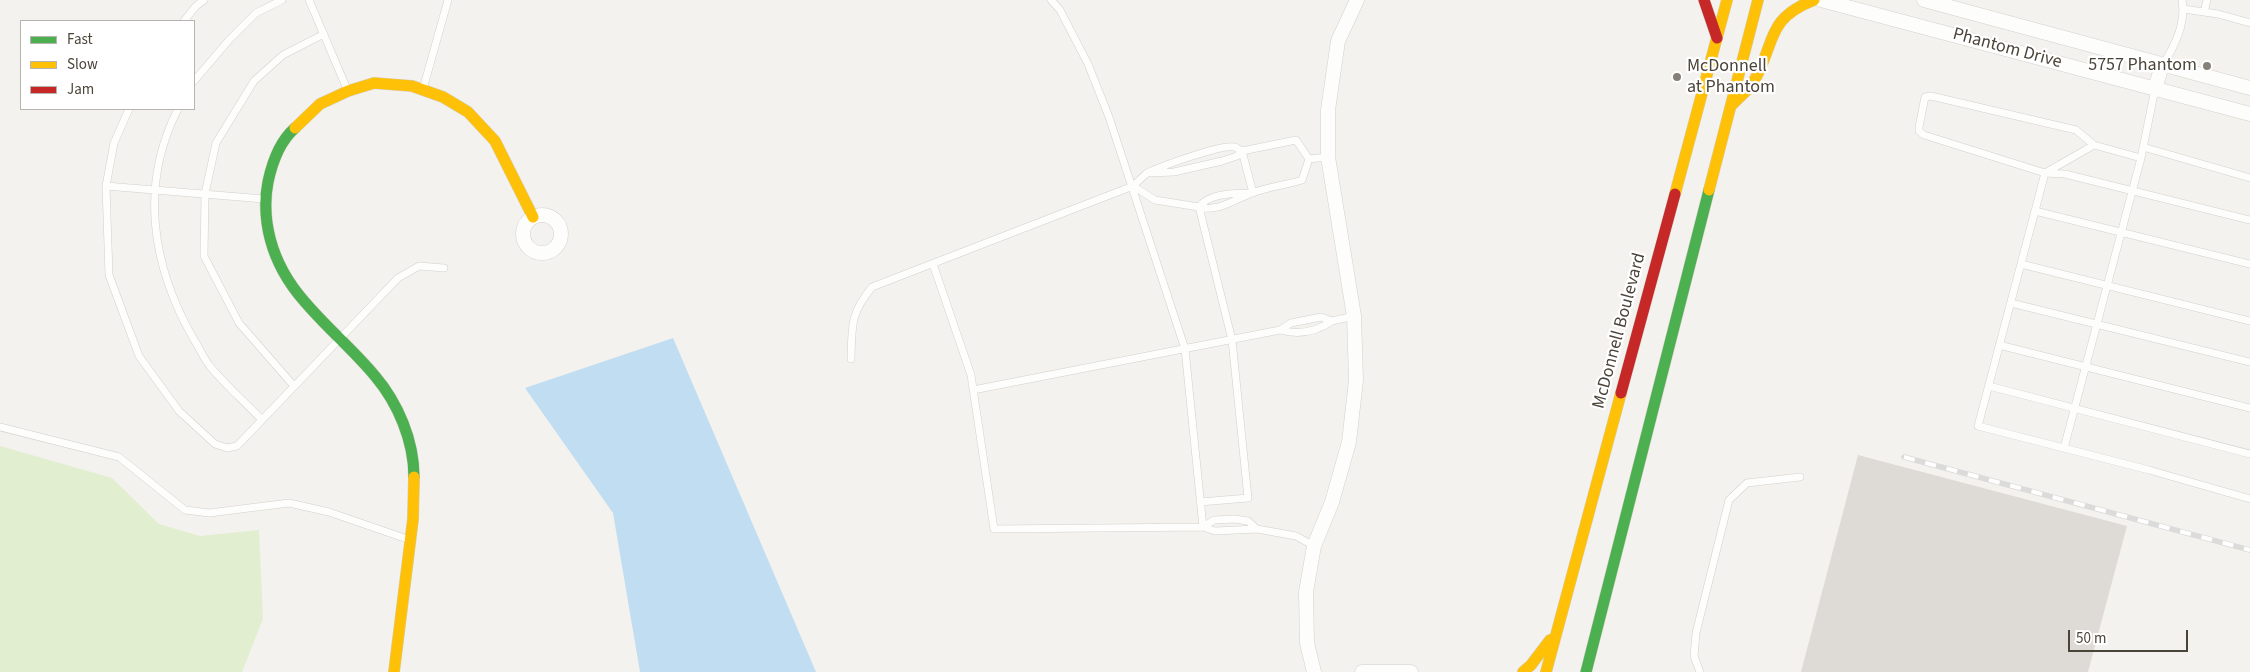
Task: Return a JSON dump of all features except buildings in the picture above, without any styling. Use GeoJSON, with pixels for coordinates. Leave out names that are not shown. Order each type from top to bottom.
{"type":"FeatureCollection","features":[{"type":"Feature","properties":{"kind":"main road"},"geometry":{"type":"LineString","coordinates":[[1704,0],[1717,38]]}},
{"type":"Feature","properties":{"kind":"main road","name":"McDonnell Boulevard"},"geometry":{"type":"LineString","coordinates":[[1546,672],[1727,0]]}},
{"type":"Feature","properties":{"kind":"main road"},"geometry":{"type":"LineString","coordinates":[[1588,670],[1758,0]]}},
{"type":"Feature","properties":{"kind":"main road"},"geometry":{"type":"LineString","coordinates":[[1731,106],[1755,79],[1776,25],[1786,14],[1814,0]]}},
{"type":"Feature","properties":{"kind":"main road"},"geometry":{"type":"LineString","coordinates":[[394,672],[411,540],[414,466],[402,417],[375,376],[306,306],[282,273],[269,237],[264,199],[272,163],[291,131],[320,104],[348,91],[374,83],[412,86],[443,97],[468,112],[495,140],[533,217]]}},
{"type":"Feature","properties":{"kind":"main road"},"geometry":{"type":"LineString","coordinates":[[1523,672],[1532,665],[1557,630]]}},
{"type":"Feature","properties":{"kind":"street"},"geometry":{"type":"LineString","coordinates":[[1314,672],[1307,643],[1306,592],[1314,546],[1332,502],[1349,442],[1356,380],[1354,316],[1328,157],[1328,110],[1338,41],[1357,0]]}},
{"type":"Feature","properties":{"kind":"street","name":"Phantom Drive"},"geometry":{"type":"LineString","coordinates":[[1821,0],[2250,114]]}},
{"type":"Feature","properties":{"kind":"street","name":"Phantom Drive"},"geometry":{"type":"LineString","coordinates":[[1924,0],[2250,88]]}},
{"type":"Feature","properties":{"kind":"street"},"geometry":{"type":"LineString","coordinates":[[2155,89],[2162,65]]}},
{"type":"Feature","properties":{"kind":"street"},"geometry":{"type":"LineString","coordinates":[[1362,672],[1411,672]]}},
{"type":"Feature","properties":{"kind":"lane"},"geometry":{"type":"LineString","coordinates":[[185,20],[196,6],[204,0]]}},
{"type":"Feature","properties":{"kind":"lane"},"geometry":{"type":"LineString","coordinates":[[195,80],[229,40],[256,13],[282,0]]}},
{"type":"Feature","properties":{"kind":"lane"},"geometry":{"type":"LineString","coordinates":[[309,0],[348,91]]}},
{"type":"Feature","properties":{"kind":"lane"},"geometry":{"type":"LineString","coordinates":[[423,90],[448,0]]}},
{"type":"Feature","properties":{"kind":"lane"},"geometry":{"type":"LineString","coordinates":[[1051,0],[1060,10],[1088,64],[1133,186],[1185,349],[1203,527]]}},
{"type":"Feature","properties":{"kind":"lane"},"geometry":{"type":"LineString","coordinates":[[2162,65],[2178,41],[2183,9],[2182,0]]}},
{"type":"Feature","properties":{"kind":"lane"},"geometry":{"type":"LineString","coordinates":[[2204,12],[2207,0]]}},
{"type":"Feature","properties":{"kind":"lane"},"geometry":{"type":"LineString","coordinates":[[2183,9],[2250,23]]}},
{"type":"Feature","properties":{"kind":"lane"},"geometry":{"type":"LineString","coordinates":[[294,386],[239,323],[204,256],[205,194],[216,143],[254,81],[283,55],[324,34]]}},
{"type":"Feature","properties":{"kind":"lane"},"geometry":{"type":"LineString","coordinates":[[2064,448],[2133,190],[2155,89]]}},
{"type":"Feature","properties":{"kind":"lane"},"geometry":{"type":"LineString","coordinates":[[2141,158],[2094,145],[2076,130],[1931,96],[1925,97],[1919,127],[1921,133],[2045,173],[2065,174],[2250,220]]}},
{"type":"Feature","properties":{"kind":"lane"},"geometry":{"type":"LineString","coordinates":[[129,110],[114,143],[106,186],[109,275],[139,356],[179,411],[215,444],[227,448],[237,446],[398,278],[419,266],[444,268]]}},
{"type":"Feature","properties":{"kind":"lane"},"geometry":{"type":"LineString","coordinates":[[177,110],[166,132],[154,190],[153,217],[163,272],[178,311],[209,365],[262,420]]}},
{"type":"Feature","properties":{"kind":"lane"},"geometry":{"type":"LineString","coordinates":[[1147,173],[1174,172],[1222,161],[1236,156],[1242,151],[1296,140],[1309,159]]}},
{"type":"Feature","properties":{"kind":"lane"},"geometry":{"type":"LineString","coordinates":[[2094,145],[2045,173],[1978,426],[2250,499]]}},
{"type":"Feature","properties":{"kind":"lane"},"geometry":{"type":"LineString","coordinates":[[851,359],[852,325],[858,304],[872,287],[1133,186],[1147,173],[1172,162],[1234,147],[1242,151],[1253,193]]}},
{"type":"Feature","properties":{"kind":"lane"},"geometry":{"type":"LineString","coordinates":[[2143,147],[2250,178]]}},
{"type":"Feature","properties":{"kind":"lane"},"geometry":{"type":"LineString","coordinates":[[1309,159],[1328,157]]}},
{"type":"Feature","properties":{"kind":"lane"},"geometry":{"type":"LineString","coordinates":[[1133,186],[1155,200],[1208,209],[1230,204],[1253,193],[1302,180],[1309,159]]}},
{"type":"Feature","properties":{"kind":"lane"},"geometry":{"type":"LineString","coordinates":[[106,186],[264,199]]}},
{"type":"Feature","properties":{"kind":"lane"},"geometry":{"type":"LineString","coordinates":[[1199,207],[1232,340],[1248,498],[1200,502]]}},
{"type":"Feature","properties":{"kind":"lane"},"geometry":{"type":"LineString","coordinates":[[2035,211],[2250,264]]}},
{"type":"Feature","properties":{"kind":"lane"},"geometry":{"type":"LineString","coordinates":[[933,264],[971,375],[994,530],[1203,527],[1214,520],[1235,519],[1248,521],[1257,528],[1296,536],[1314,546]]}},
{"type":"Feature","properties":{"kind":"lane"},"geometry":{"type":"LineString","coordinates":[[2021,264],[2250,321]]}},
{"type":"Feature","properties":{"kind":"lane"},"geometry":{"type":"LineString","coordinates":[[2011,304],[2250,362]]}},
{"type":"Feature","properties":{"kind":"lane"},"geometry":{"type":"LineString","coordinates":[[1280,330],[1293,334],[1322,328],[1332,321],[1354,316]]}},
{"type":"Feature","properties":{"kind":"lane"},"geometry":{"type":"LineString","coordinates":[[973,390],[1280,330],[1291,323],[1321,317],[1332,321]]}},
{"type":"Feature","properties":{"kind":"lane"},"geometry":{"type":"LineString","coordinates":[[1999,345],[2250,408]]}},
{"type":"Feature","properties":{"kind":"lane"},"geometry":{"type":"LineString","coordinates":[[1989,386],[2250,454]]}},
{"type":"Feature","properties":{"kind":"lane"},"geometry":{"type":"LineString","coordinates":[[0,427],[119,457],[185,510],[209,513],[289,503],[329,512],[411,540]]}},
{"type":"Feature","properties":{"kind":"lane"},"geometry":{"type":"LineString","coordinates":[[1700,672],[1694,656],[1696,632],[1729,500],[1746,483],[1800,477]]}},
{"type":"Feature","properties":{"kind":"green space"},"geometry":{"type":"Polygon","coordinates":[[[0,446],[112,478],[159,524],[200,536],[259,530],[263,619],[242,672],[0,672],[0,446]]]}},
{"type":"Feature","properties":{"kind":"water"},"geometry":{"type":"Polygon","coordinates":[[[673,338],[816,672],[640,672],[613,513],[525,388],[673,338]]]}},
{"type":"Feature","properties":{"kind":"railway"},"geometry":{"type":"LineString","coordinates":[[1904,457],[2250,550]]}},
{"type":"Feature","properties":{"kind":"traffic: fast"},"geometry":{"type":"LineString","coordinates":[[295,128],[285,139],[277,153],[268,182],[266,212],[273,248],[282,270],[294,289],[359,358],[391,398],[408,436],[414,477]]}},
{"type":"Feature","properties":{"kind":"traffic: fast"},"geometry":{"type":"LineString","coordinates":[[1586,672],[1709,190]]}},
{"type":"Feature","properties":{"kind":"traffic: slow"},"geometry":{"type":"LineString","coordinates":[[1675,194],[1727,0]]}},
{"type":"Feature","properties":{"kind":"traffic: slow"},"geometry":{"type":"LineString","coordinates":[[1709,190],[1758,0]]}},
{"type":"Feature","properties":{"kind":"traffic: slow"},"geometry":{"type":"LineString","coordinates":[[1733,104],[1754,81],[1779,24],[1798,7],[1814,0]]}},
{"type":"Feature","properties":{"kind":"traffic: slow"},"geometry":{"type":"LineString","coordinates":[[295,128],[320,104],[348,91],[374,83],[412,86],[443,97],[468,112],[495,141],[533,217]]}},
{"type":"Feature","properties":{"kind":"traffic: slow"},"geometry":{"type":"LineString","coordinates":[[1546,672],[1621,393]]}},
{"type":"Feature","properties":{"kind":"traffic: slow"},"geometry":{"type":"LineString","coordinates":[[394,672],[413,519],[414,477]]}},
{"type":"Feature","properties":{"kind":"traffic: slow"},"geometry":{"type":"LineString","coordinates":[[1523,672],[1531,665],[1550,640]]}},
{"type":"Feature","properties":{"kind":"traffic: jam"},"geometry":{"type":"LineString","coordinates":[[1704,0],[1717,38]]}},
{"type":"Feature","properties":{"kind":"traffic: jam"},"geometry":{"type":"LineString","coordinates":[[1621,393],[1675,194]]}},
{"type":"Feature","properties":{"kind":"place","name":"5757 Phantom"},"geometry":{"type":"Point","coordinates":[2207,66]}},
{"type":"Feature","properties":{"kind":"place","name":"McDonnell at Phantom"},"geometry":{"type":"Point","coordinates":[1677,77]}}]}
